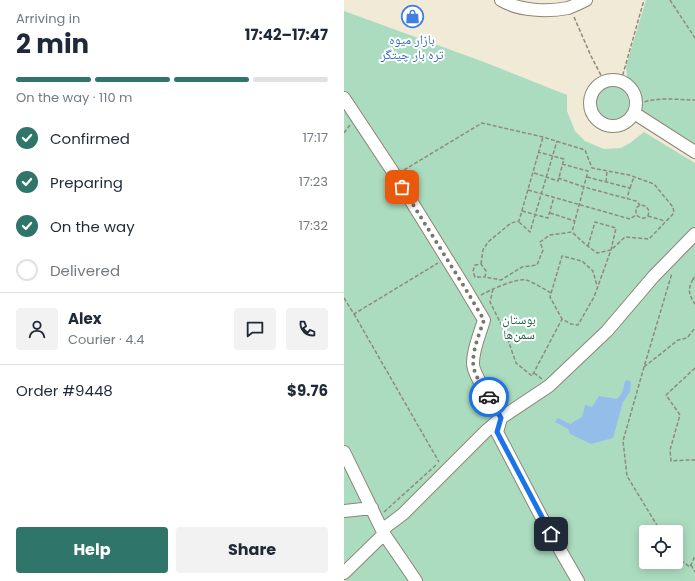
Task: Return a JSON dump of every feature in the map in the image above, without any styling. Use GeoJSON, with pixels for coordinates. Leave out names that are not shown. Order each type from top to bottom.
{"type":"FeatureCollection","features":[{"type":"Feature","properties":{"kind":"street"},"geometry":{"type":"LineString","coordinates":[[501,0],[505,3],[523,8],[545,11],[570,8],[586,0]]}},
{"type":"Feature","properties":{"kind":"street"},"geometry":{"type":"LineString","coordinates":[[604,81],[621,81],[627,85],[636,98],[635,109],[629,119],[623,124],[616,126],[602,124],[592,113],[589,106],[592,91],[597,85],[604,81]]}},
{"type":"Feature","properties":{"kind":"street"},"geometry":{"type":"LineString","coordinates":[[344,98],[395,175],[484,320],[472,364],[475,373],[501,418],[497,432],[544,522],[578,581]]}},
{"type":"Feature","properties":{"kind":"street"},"geometry":{"type":"LineString","coordinates":[[635,109],[695,152]]}},
{"type":"Feature","properties":{"kind":"street"},"geometry":{"type":"LineString","coordinates":[[344,572],[383,532],[501,418],[549,386],[607,330],[653,277],[695,234]]}},
{"type":"Feature","properties":{"kind":"street"},"geometry":{"type":"LineString","coordinates":[[344,452],[383,532],[416,581]]}},
{"type":"Feature","properties":{"kind":"street"},"geometry":{"type":"LineString","coordinates":[[344,511],[372,508]]}},
{"type":"Feature","properties":{"kind":"path"},"geometry":{"type":"LineString","coordinates":[[621,81],[644,0]]}},
{"type":"Feature","properties":{"kind":"path"},"geometry":{"type":"LineString","coordinates":[[670,0],[695,38]]}},
{"type":"Feature","properties":{"kind":"path"},"geometry":{"type":"LineString","coordinates":[[570,8],[591,56],[604,81]]}},
{"type":"Feature","properties":{"kind":"path"},"geometry":{"type":"LineString","coordinates":[[635,109],[647,100],[662,98],[695,100]]}},
{"type":"Feature","properties":{"kind":"path"},"geometry":{"type":"LineString","coordinates":[[395,175],[482,123],[543,137],[585,150],[592,168],[608,170],[654,184],[673,207],[674,213],[649,239],[625,237],[611,250],[597,252],[572,232],[550,235],[540,242],[542,250],[537,265],[522,267],[501,280],[475,277],[472,271],[474,265],[482,264]]}},
{"type":"Feature","properties":{"kind":"path"},"geometry":{"type":"LineString","coordinates":[[519,221],[543,137]]}},
{"type":"Feature","properties":{"kind":"path"},"geometry":{"type":"LineString","coordinates":[[519,221],[530,232],[557,141]]}},
{"type":"Feature","properties":{"kind":"path"},"geometry":{"type":"LineString","coordinates":[[533,172],[558,181],[564,159],[538,152]]}},
{"type":"Feature","properties":{"kind":"path"},"geometry":{"type":"LineString","coordinates":[[562,164],[588,171],[572,232]]}},
{"type":"Feature","properties":{"kind":"path"},"geometry":{"type":"LineString","coordinates":[[606,182],[608,170]]}},
{"type":"Feature","properties":{"kind":"path"},"geometry":{"type":"LineString","coordinates":[[587,177],[630,188]]}},
{"type":"Feature","properties":{"kind":"path"},"geometry":{"type":"LineString","coordinates":[[627,198],[634,177]]}},
{"type":"Feature","properties":{"kind":"path"},"geometry":{"type":"LineString","coordinates":[[558,178],[584,187],[636,201],[640,205],[646,206],[649,211],[648,216]]}},
{"type":"Feature","properties":{"kind":"path"},"geometry":{"type":"LineString","coordinates":[[528,190],[630,219],[636,215]]}},
{"type":"Feature","properties":{"kind":"path"},"geometry":{"type":"LineString","coordinates":[[522,211],[548,218],[554,197]]}},
{"type":"Feature","properties":{"kind":"path"},"geometry":{"type":"LineString","coordinates":[[636,215],[636,208],[640,205]]}},
{"type":"Feature","properties":{"kind":"path"},"geometry":{"type":"LineString","coordinates":[[550,213],[575,221]]}},
{"type":"Feature","properties":{"kind":"path"},"geometry":{"type":"LineString","coordinates":[[636,215],[642,218],[648,216],[666,222]]}},
{"type":"Feature","properties":{"kind":"path"},"geometry":{"type":"LineString","coordinates":[[485,277],[486,271],[482,264],[483,250],[488,242],[511,223],[519,221]]}},
{"type":"Feature","properties":{"kind":"path"},"geometry":{"type":"LineString","coordinates":[[588,246],[596,222],[616,228],[611,250],[594,297],[578,325],[571,324],[562,319],[550,297],[562,256],[582,261],[593,271],[597,286]]}},
{"type":"Feature","properties":{"kind":"path"},"geometry":{"type":"LineString","coordinates":[[354,314],[446,258]]}},
{"type":"Feature","properties":{"kind":"path"},"geometry":{"type":"LineString","coordinates":[[656,525],[627,476],[623,441],[672,272]]}},
{"type":"Feature","properties":{"kind":"path"},"geometry":{"type":"LineString","coordinates":[[694,279],[689,286],[689,293],[695,304]]}},
{"type":"Feature","properties":{"kind":"path"},"geometry":{"type":"LineString","coordinates":[[473,301],[488,291],[511,282],[524,280],[551,293]]}},
{"type":"Feature","properties":{"kind":"path"},"geometry":{"type":"LineString","coordinates":[[493,289],[490,302],[506,334],[516,363],[532,376],[562,319]]}},
{"type":"Feature","properties":{"kind":"path"},"geometry":{"type":"LineString","coordinates":[[344,298],[439,462]]}},
{"type":"Feature","properties":{"kind":"path"},"geometry":{"type":"LineString","coordinates":[[644,366],[678,340],[687,338],[695,328]]}},
{"type":"Feature","properties":{"kind":"path"},"geometry":{"type":"LineString","coordinates":[[695,368],[666,395],[680,415],[670,450],[670,461],[695,460]]}},
{"type":"Feature","properties":{"kind":"path"},"geometry":{"type":"LineString","coordinates":[[691,565],[695,556]]}},
{"type":"Feature","properties":{"kind":"path"},"geometry":{"type":"LineString","coordinates":[[683,562],[690,567],[691,565]]}},
{"type":"Feature","properties":{"kind":"path"},"geometry":{"type":"LineString","coordinates":[[691,565],[695,572]]}},
{"type":"Feature","properties":{"kind":"green space"},"geometry":{"type":"Polygon","coordinates":[[[646,0],[695,0],[695,144],[641,110],[640,97],[636,86],[627,77],[626,66],[646,0]]]}},
{"type":"Feature","properties":{"kind":"green space","name":"بوستان سمن‌ها"},"geometry":{"type":"Polygon","coordinates":[[[344,11],[484,62],[567,95],[567,111],[575,131],[585,141],[604,149],[621,148],[644,132],[695,163],[695,581],[344,581],[344,11]]]}},
{"type":"Feature","properties":{"kind":"green space"},"geometry":{"type":"Polygon","coordinates":[[[610,86],[619,88],[625,92],[629,104],[624,115],[618,118],[609,119],[605,118],[598,111],[596,103],[600,93],[610,86]]]}},
{"type":"Feature","properties":{"kind":"water"},"geometry":{"type":"Polygon","coordinates":[[[628,380],[631,382],[630,392],[623,402],[613,438],[591,444],[570,434],[568,429],[555,422],[558,418],[570,424],[582,417],[585,405],[592,407],[599,396],[617,399],[622,393],[625,381],[628,380]]]}},
{"type":"Feature","properties":{"kind":"way so far"},"geometry":{"type":"LineString","coordinates":[[402,187],[484,320],[472,364],[475,373],[489,397]]}},
{"type":"Feature","properties":{"kind":"place","name":"بازار میوه تره بار چیتگر"},"geometry":{"type":"Point","coordinates":[412,17]}},
{"type":"Feature","properties":{"kind":"route"},"geometry":{"type":"LineString","coordinates":[[489,397],[501,418],[497,432],[551,534]]}}]}
